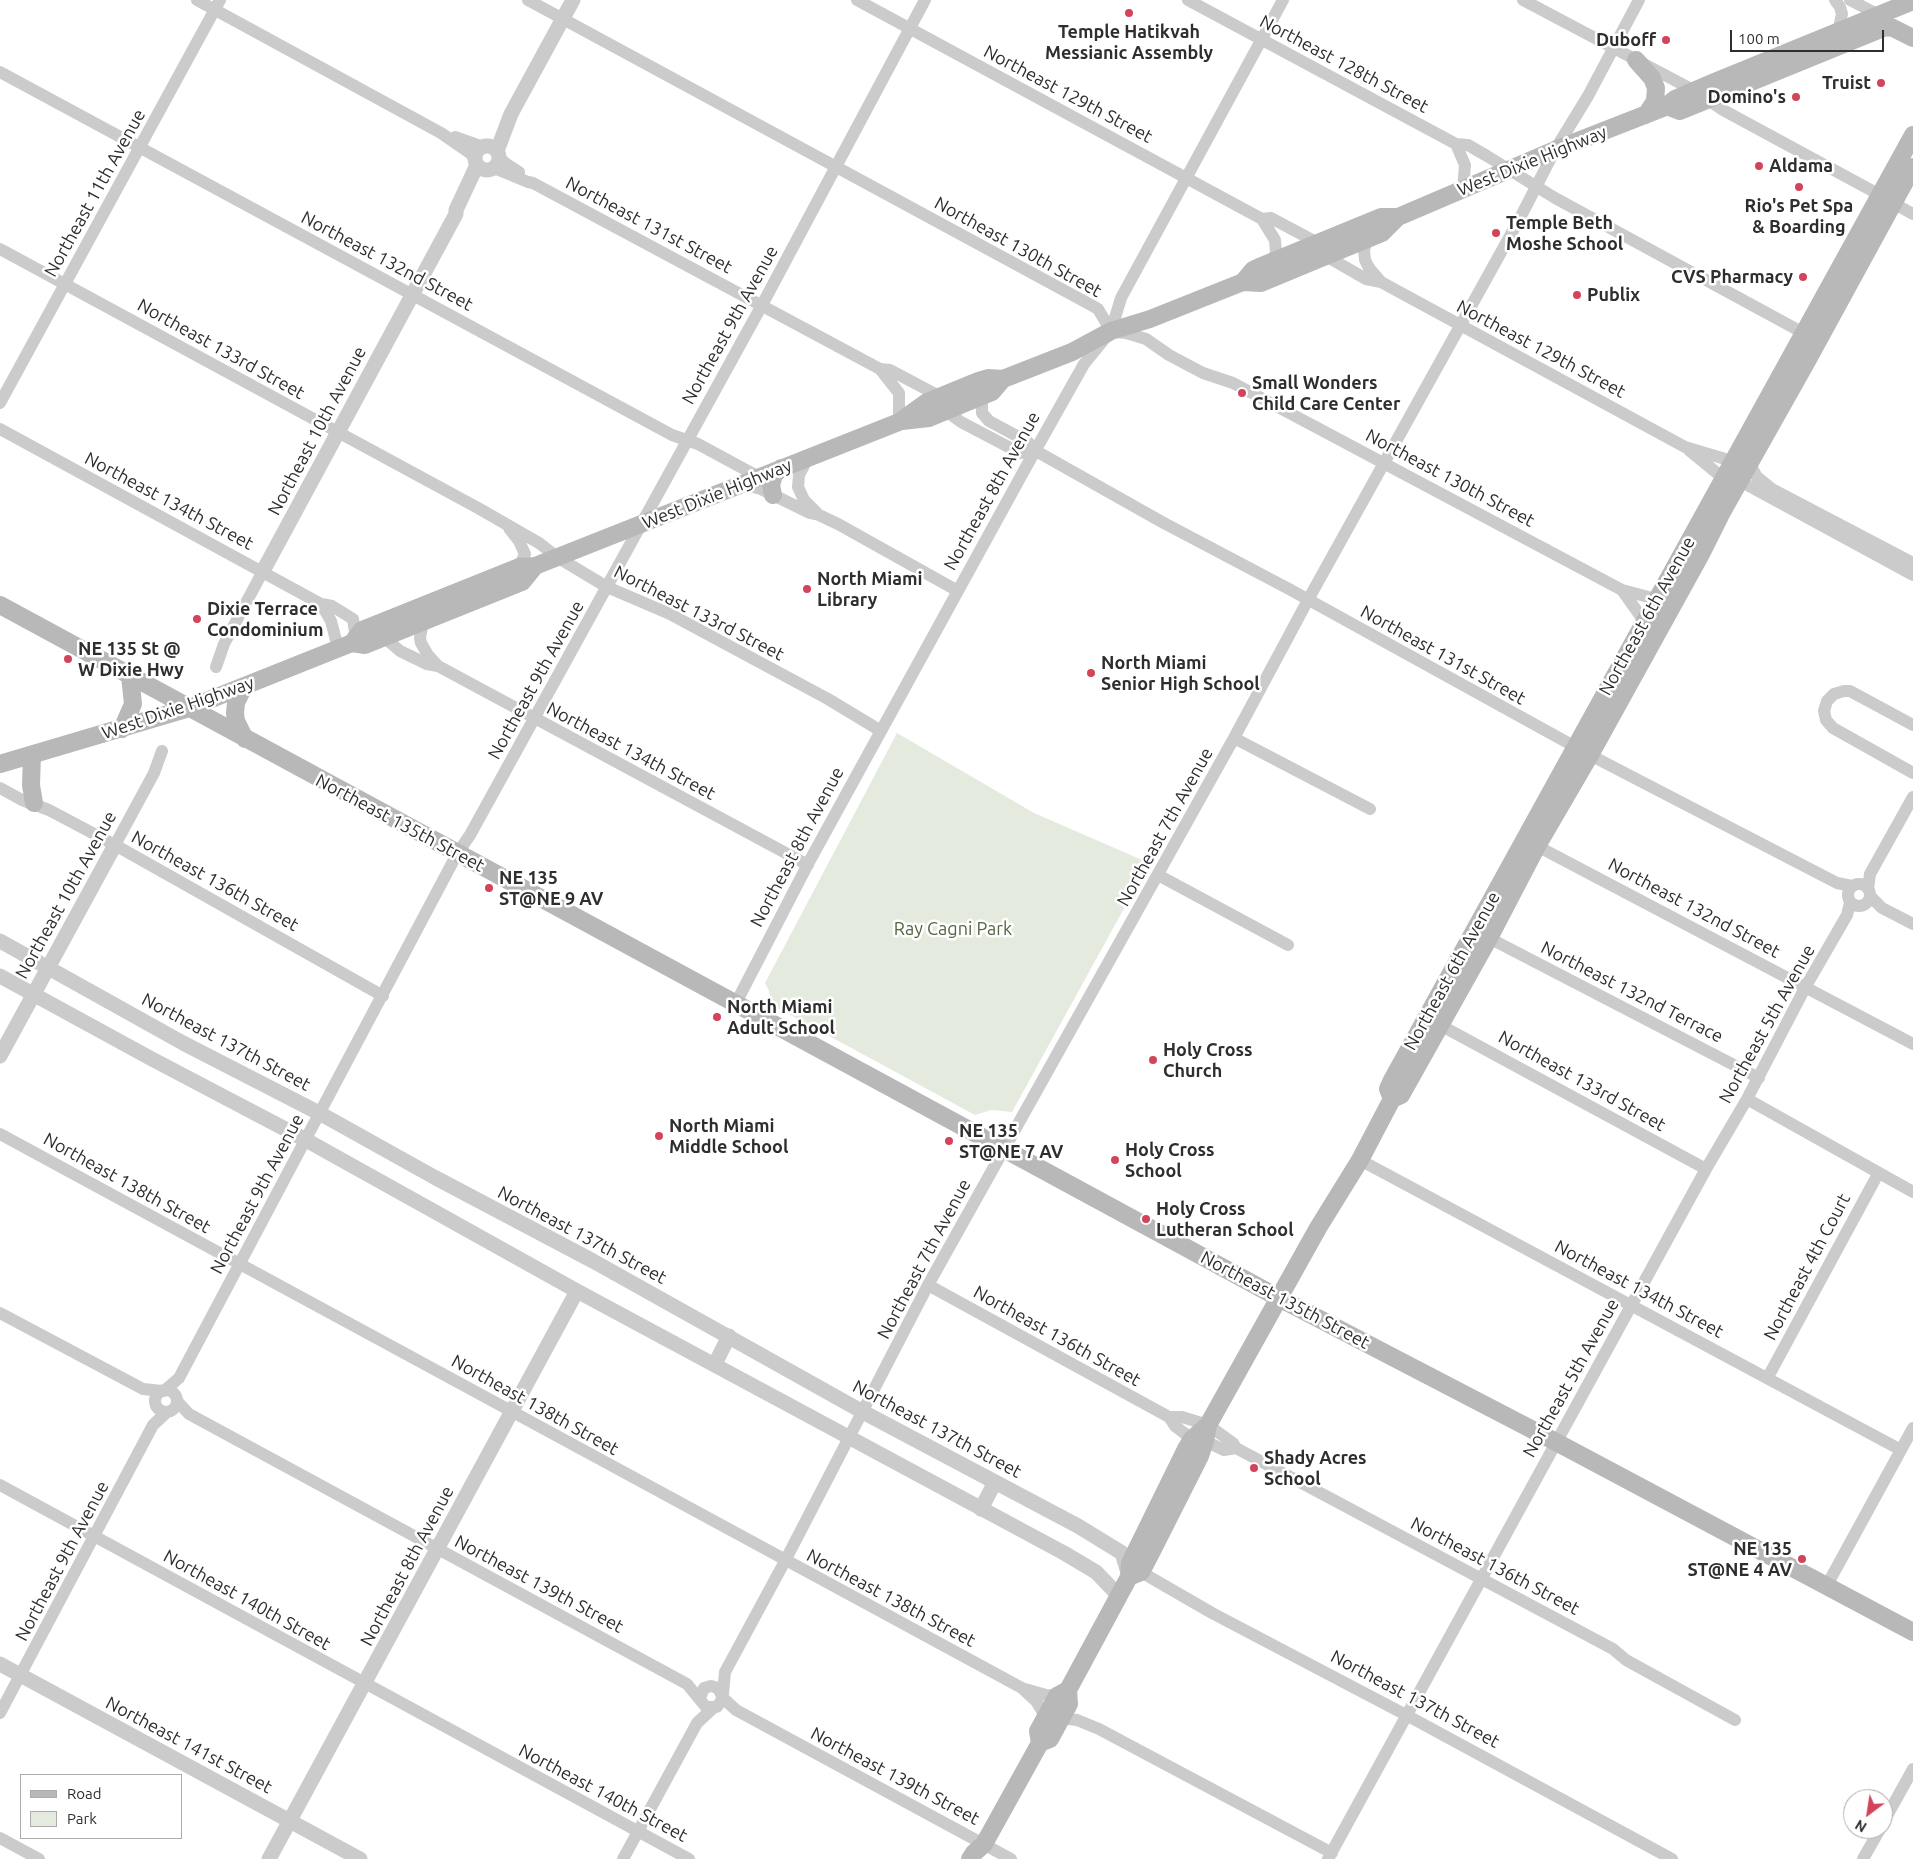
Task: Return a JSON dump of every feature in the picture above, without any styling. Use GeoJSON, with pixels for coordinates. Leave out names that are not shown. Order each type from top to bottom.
{"type":"FeatureCollection","features":[{"type":"Feature","properties":{"kind":"main road","name":"West Dixie Highway"},"geometry":{"type":"LineString","coordinates":[[1701,95],[1874,31],[1884,21],[1913,1]]}},
{"type":"Feature","properties":{"kind":"main road","name":"West Dixie Highway"},"geometry":{"type":"LineString","coordinates":[[1243,282],[1253,270],[1272,262],[1367,239],[1382,233],[1398,217],[1555,150],[1668,106],[1680,111],[1701,95],[1838,32],[1884,21]]}},
{"type":"Feature","properties":{"kind":"main road"},"geometry":{"type":"LineString","coordinates":[[1884,21],[1913,38]]}},
{"type":"Feature","properties":{"kind":"main road"},"geometry":{"type":"LineString","coordinates":[[1636,60],[1652,78],[1656,88],[1655,101],[1646,115]]}},
{"type":"Feature","properties":{"kind":"main road","name":"Northeast 6th Avenue"},"geometry":{"type":"LineString","coordinates":[[970,1859],[974,1853],[985,1852],[1040,1743],[1050,1739],[1053,1717],[1069,1704],[1062,1693],[1119,1596],[1135,1575],[1130,1563],[1156,1508],[1202,1435],[1318,1228],[1360,1160],[1392,1099],[1400,1095],[1489,938],[1537,846],[1644,620],[1731,479],[1811,337],[1886,199],[1913,135]]}},
{"type":"Feature","properties":{"kind":"main road","name":"Northeast 6th Avenue"},"geometry":{"type":"LineString","coordinates":[[1741,462],[1746,437],[1878,229],[1881,207],[1913,167]]}},
{"type":"Feature","properties":{"kind":"main road","name":"West Dixie Highway"},"geometry":{"type":"LineString","coordinates":[[0,764],[189,708],[345,645],[362,630],[557,557],[899,422],[929,418],[944,404],[988,378],[1003,379],[1072,352],[1111,331],[1150,319],[1243,282],[1261,282],[1381,217],[1398,217]]}},
{"type":"Feature","properties":{"kind":"main road","name":"West Dixie Highway"},"geometry":{"type":"LineString","coordinates":[[944,404],[992,392],[1003,379]]}},
{"type":"Feature","properties":{"kind":"main road"},"geometry":{"type":"LineString","coordinates":[[1731,479],[1740,468],[1746,437]]}},
{"type":"Feature","properties":{"kind":"main road"},"geometry":{"type":"LineString","coordinates":[[1722,512],[1732,479],[1741,462]]}},
{"type":"Feature","properties":{"kind":"main road"},"geometry":{"type":"LineString","coordinates":[[773,495],[770,485],[774,476],[781,468]]}},
{"type":"Feature","properties":{"kind":"main road","name":"Northeast 6th Avenue"},"geometry":{"type":"LineString","coordinates":[[1392,1099],[1388,1087],[1439,994],[1700,556],[1722,512],[1731,479]]}},
{"type":"Feature","properties":{"kind":"main road","name":"West Dixie Highway"},"geometry":{"type":"LineString","coordinates":[[345,645],[365,646],[522,582],[527,567]]}},
{"type":"Feature","properties":{"kind":"main road","name":"Northeast 135th Street"},"geometry":{"type":"LineString","coordinates":[[0,605],[1279,1298],[1556,1442],[1913,1632]]}},
{"type":"Feature","properties":{"kind":"main road"},"geometry":{"type":"LineString","coordinates":[[122,729],[132,704],[130,676]]}},
{"type":"Feature","properties":{"kind":"main road"},"geometry":{"type":"LineString","coordinates":[[244,686],[236,703],[235,713],[236,721],[245,739]]}},
{"type":"Feature","properties":{"kind":"main road"},"geometry":{"type":"LineString","coordinates":[[32,755],[31,785],[34,803]]}},
{"type":"Feature","properties":{"kind":"main road"},"geometry":{"type":"LineString","coordinates":[[1439,994],[1438,1016],[1440,1025]]}},
{"type":"Feature","properties":{"kind":"street","name":"Northeast 131st Street"},"geometry":{"type":"LineString","coordinates":[[198,0],[217,5],[441,133],[470,154],[488,158],[528,182],[880,369],[890,370],[944,404],[961,422],[1020,453],[1036,451]]}},
{"type":"Feature","properties":{"kind":"street","name":"Northeast 130th Street"},"geometry":{"type":"LineString","coordinates":[[528,0],[1098,309],[1111,331],[1146,339],[1169,355],[1203,373],[1233,383],[1622,590],[1656,599]]}},
{"type":"Feature","properties":{"kind":"street","name":"Northeast 10th Avenue"},"geometry":{"type":"LineString","coordinates":[[216,667],[224,644],[262,571],[456,214],[456,210],[511,118],[511,114],[573,0]]}},
{"type":"Feature","properties":{"kind":"street","name":"Northeast 129th Street"},"geometry":{"type":"LineString","coordinates":[[857,0],[1262,219],[1276,240],[1276,253],[1272,262]]}},
{"type":"Feature","properties":{"kind":"street","name":"Northeast 9th Avenue"},"geometry":{"type":"LineString","coordinates":[[0,1713],[153,1425],[159,1397],[179,1378],[458,854],[762,306],[925,0]]}},
{"type":"Feature","properties":{"kind":"street","name":"Northeast 128th Street"},"geometry":{"type":"LineString","coordinates":[[1188,0],[1456,144],[1468,145],[1536,187],[1811,337]]}},
{"type":"Feature","properties":{"kind":"street","name":"Northeast 8th Avenue"},"geometry":{"type":"LineString","coordinates":[[736,1003],[808,865],[1084,364],[1111,331],[1121,298],[1283,0]]}},
{"type":"Feature","properties":{"kind":"street"},"geometry":{"type":"LineString","coordinates":[[1523,0],[1701,95],[1723,110],[1913,214]]}},
{"type":"Feature","properties":{"kind":"street","name":"Northeast 7th Avenue"},"geometry":{"type":"LineString","coordinates":[[719,1702],[725,1672],[785,1561],[928,1285],[1234,738],[1308,600],[1555,150],[1588,96],[1639,0]]}},
{"type":"Feature","properties":{"kind":"street"},"geometry":{"type":"LineString","coordinates":[[1835,0],[1842,11],[1838,32]]}},
{"type":"Feature","properties":{"kind":"street"},"geometry":{"type":"LineString","coordinates":[[1850,0],[1884,21]]}},
{"type":"Feature","properties":{"kind":"street","name":"Northeast 11th Avenue"},"geometry":{"type":"LineString","coordinates":[[0,404],[217,5]]}},
{"type":"Feature","properties":{"kind":"street","name":"Northeast 132nd Street"},"geometry":{"type":"LineString","coordinates":[[0,72],[672,435],[687,440],[759,477]]}},
{"type":"Feature","properties":{"kind":"street"},"geometry":{"type":"LineString","coordinates":[[1456,144],[1465,165],[1463,189]]}},
{"type":"Feature","properties":{"kind":"street","name":"Northeast 129th Street"},"geometry":{"type":"LineString","coordinates":[[1262,219],[1271,218],[1366,279],[1381,282],[1686,447],[1731,479],[1913,575]]}},
{"type":"Feature","properties":{"kind":"street","name":"Northeast 129th Street"},"geometry":{"type":"LineString","coordinates":[[1367,239],[1364,250],[1365,260],[1381,282]]}},
{"type":"Feature","properties":{"kind":"street","name":"Northeast 133rd Street"},"geometry":{"type":"LineString","coordinates":[[0,250],[504,523],[607,587],[670,614],[828,699],[881,731]]}},
{"type":"Feature","properties":{"kind":"street","name":"Northeast 131st Street"},"geometry":{"type":"LineString","coordinates":[[880,369],[899,393],[899,422]]}},
{"type":"Feature","properties":{"kind":"street","name":"Northeast 131st Street"},"geometry":{"type":"LineString","coordinates":[[982,396],[982,413],[986,418],[1028,442],[1036,451],[1162,522],[1583,751],[1837,883],[1857,898],[1913,924]]}},
{"type":"Feature","properties":{"kind":"street","name":"Northeast 134th Street"},"geometry":{"type":"LineString","coordinates":[[0,429],[321,604],[332,606],[353,618],[355,632],[345,645]]}},
{"type":"Feature","properties":{"kind":"street","name":"Northeast 129th Street"},"geometry":{"type":"LineString","coordinates":[[1686,447],[1741,462]]}},
{"type":"Feature","properties":{"kind":"street"},"geometry":{"type":"LineString","coordinates":[[808,458],[799,475],[798,487],[804,500],[819,514],[902,558],[958,591]]}},
{"type":"Feature","properties":{"kind":"street"},"geometry":{"type":"LineString","coordinates":[[1741,462],[1772,489],[1913,563]]}},
{"type":"Feature","properties":{"kind":"street"},"geometry":{"type":"LineString","coordinates":[[742,484],[761,489],[810,513],[819,514]]}},
{"type":"Feature","properties":{"kind":"street","name":"Northeast 133rd Street"},"geometry":{"type":"LineString","coordinates":[[504,523],[519,541],[525,554],[527,567]]}},
{"type":"Feature","properties":{"kind":"street","name":"Northeast 130th Street"},"geometry":{"type":"LineString","coordinates":[[1622,590],[1644,620]]}},
{"type":"Feature","properties":{"kind":"street"},"geometry":{"type":"LineString","coordinates":[[321,604],[345,645]]}},
{"type":"Feature","properties":{"kind":"street","name":"Northeast 134th Street"},"geometry":{"type":"LineString","coordinates":[[423,622],[421,642],[428,655],[438,666]]}},
{"type":"Feature","properties":{"kind":"street","name":"Northeast 134th Street"},"geometry":{"type":"LineString","coordinates":[[385,638],[400,651],[427,664],[438,666],[808,865]]}},
{"type":"Feature","properties":{"kind":"street"},"geometry":{"type":"LineString","coordinates":[[1913,725],[1850,691],[1834,694],[1827,701],[1824,711],[1826,720],[1832,728],[1913,773]]}},
{"type":"Feature","properties":{"kind":"street"},"geometry":{"type":"LineString","coordinates":[[1234,738],[1370,809]]}},
{"type":"Feature","properties":{"kind":"street","name":"Northeast 10th Avenue"},"geometry":{"type":"LineString","coordinates":[[0,1056],[154,774],[162,751]]}},
{"type":"Feature","properties":{"kind":"street","name":"Northeast 136th Street"},"geometry":{"type":"LineString","coordinates":[[0,788],[22,800],[34,803],[115,845],[383,996]]}},
{"type":"Feature","properties":{"kind":"street","name":"Northeast 5th Avenue"},"geometry":{"type":"LineString","coordinates":[[1330,1856],[1706,1169],[1758,1078],[1806,986],[1913,797]]}},
{"type":"Feature","properties":{"kind":"street","name":"Northeast 132nd Street"},"geometry":{"type":"LineString","coordinates":[[1537,846],[1913,1044]]}},
{"type":"Feature","properties":{"kind":"street"},"geometry":{"type":"LineString","coordinates":[[1158,875],[1288,945]]}},
{"type":"Feature","properties":{"kind":"street","name":"Northeast 132nd Terrace"},"geometry":{"type":"LineString","coordinates":[[1489,938],[1758,1078]]}},
{"type":"Feature","properties":{"kind":"street","name":"Northeast 137th Street"},"geometry":{"type":"LineString","coordinates":[[0,941],[183,1043],[594,1261],[863,1412],[1078,1526],[1122,1553],[1135,1575],[1212,1613],[1408,1716],[1672,1859]]}},
{"type":"Feature","properties":{"kind":"street"},"geometry":{"type":"LineString","coordinates":[[0,976],[421,1202],[577,1291],[981,1508],[1096,1572],[1119,1596]]}},
{"type":"Feature","properties":{"kind":"street","name":"Northeast 133rd Street"},"geometry":{"type":"LineString","coordinates":[[1440,1025],[1706,1169]]}},
{"type":"Feature","properties":{"kind":"street"},"geometry":{"type":"LineString","coordinates":[[1747,1098],[1878,1174],[1913,1192]]}},
{"type":"Feature","properties":{"kind":"street","name":"Northeast 138th Street"},"geometry":{"type":"LineString","coordinates":[[0,1134],[1022,1688],[1053,1717]]}},
{"type":"Feature","properties":{"kind":"street","name":"Northeast 134th Street"},"geometry":{"type":"LineString","coordinates":[[1360,1160],[1768,1377],[1901,1450]]}},
{"type":"Feature","properties":{"kind":"street","name":"Northeast 4th Court"},"geometry":{"type":"LineString","coordinates":[[1768,1377],[1878,1174]]}},
{"type":"Feature","properties":{"kind":"street"},"geometry":{"type":"LineString","coordinates":[[421,1202],[434,1177]]}},
{"type":"Feature","properties":{"kind":"street","name":"Northeast 136th Street"},"geometry":{"type":"LineString","coordinates":[[928,1285],[1169,1417],[1175,1426],[1233,1443],[1236,1448],[1613,1648],[1626,1660],[1736,1720]]}},
{"type":"Feature","properties":{"kind":"street","name":"Northeast 8th Avenue"},"geometry":{"type":"LineString","coordinates":[[269,1859],[577,1291]]}},
{"type":"Feature","properties":{"kind":"street"},"geometry":{"type":"LineString","coordinates":[[0,1312],[159,1397],[173,1393],[177,1400],[176,1406],[168,1412],[160,1410],[159,1397]]}},
{"type":"Feature","properties":{"kind":"street"},"geometry":{"type":"LineString","coordinates":[[715,1364],[729,1336]]}},
{"type":"Feature","properties":{"kind":"street","name":"Northeast 9th Avenue"},"geometry":{"type":"LineString","coordinates":[[177,1400],[179,1378]]}},
{"type":"Feature","properties":{"kind":"street","name":"Northeast 139th Street"},"geometry":{"type":"LineString","coordinates":[[177,1400],[189,1414],[703,1693]]}},
{"type":"Feature","properties":{"kind":"street","name":"Northeast 9th Avenue"},"geometry":{"type":"LineString","coordinates":[[153,1425],[168,1412]]}},
{"type":"Feature","properties":{"kind":"street","name":"Northeast 139th Street"},"geometry":{"type":"LineString","coordinates":[[168,1412],[189,1414]]}},
{"type":"Feature","properties":{"kind":"street","name":"Northeast 136th Street"},"geometry":{"type":"LineString","coordinates":[[1169,1417],[1182,1417],[1202,1435]]}},
{"type":"Feature","properties":{"kind":"street"},"geometry":{"type":"LineString","coordinates":[[1826,1587],[1913,1428]]}},
{"type":"Feature","properties":{"kind":"street"},"geometry":{"type":"LineString","coordinates":[[981,1508],[995,1482]]}},
{"type":"Feature","properties":{"kind":"street","name":"Northeast 140th Street"},"geometry":{"type":"LineString","coordinates":[[0,1485],[688,1859]]}},
{"type":"Feature","properties":{"kind":"street","name":"Northeast 141st Street"},"geometry":{"type":"LineString","coordinates":[[0,1664],[360,1859]]}},
{"type":"Feature","properties":{"kind":"street","name":"Northeast 7th Avenue"},"geometry":{"type":"LineString","coordinates":[[703,1693],[725,1672]]}},
{"type":"Feature","properties":{"kind":"street"},"geometry":{"type":"LineString","coordinates":[[703,1693],[718,1688],[719,1702]]}},
{"type":"Feature","properties":{"kind":"street"},"geometry":{"type":"LineString","coordinates":[[1022,1688],[1046,1695],[1062,1693],[1099,1729]]}},
{"type":"Feature","properties":{"kind":"street"},"geometry":{"type":"LineString","coordinates":[[703,1693],[706,1707],[719,1702]]}},
{"type":"Feature","properties":{"kind":"street"},"geometry":{"type":"LineString","coordinates":[[623,1859],[697,1723],[703,1693]]}},
{"type":"Feature","properties":{"kind":"street"},"geometry":{"type":"LineString","coordinates":[[697,1723],[719,1702]]}},
{"type":"Feature","properties":{"kind":"street","name":"Northeast 139th Street"},"geometry":{"type":"LineString","coordinates":[[719,1702],[985,1852],[1011,1859]]}},
{"type":"Feature","properties":{"kind":"street"},"geometry":{"type":"LineString","coordinates":[[1053,1717],[1078,1720],[1099,1729],[1330,1856]]}},
{"type":"Feature","properties":{"kind":"street"},"geometry":{"type":"LineString","coordinates":[[1893,1805],[1913,1768]]}},
{"type":"Feature","properties":{"kind":"street"},"geometry":{"type":"LineString","coordinates":[[0,1838],[39,1859]]}},
{"type":"Feature","properties":{"kind":"street"},"geometry":{"type":"LineString","coordinates":[[1863,1859],[1874,1839]]}},
{"type":"Feature","properties":{"kind":"green space","name":"Ray Cagni Park"},"geometry":{"type":"Polygon","coordinates":[[[897,733],[1034,813],[1149,863],[1012,1112],[991,1110],[975,1115],[772,1005],[765,983],[897,733]]]}},
{"type":"Feature","properties":{"kind":"place","name":"Temple Hatikvah Messianic Assembly"},"geometry":{"type":"Point","coordinates":[1129,13]}},
{"type":"Feature","properties":{"kind":"place","name":"Duboff"},"geometry":{"type":"Point","coordinates":[1666,40]}},
{"type":"Feature","properties":{"kind":"place","name":"Truist"},"geometry":{"type":"Point","coordinates":[1881,83]}},
{"type":"Feature","properties":{"kind":"place","name":"Domino's"},"geometry":{"type":"Point","coordinates":[1796,97]}},
{"type":"Feature","properties":{"kind":"place","name":"Aldama"},"geometry":{"type":"Point","coordinates":[1759,166]}},
{"type":"Feature","properties":{"kind":"place","name":"Rio's Pet Spa & Boarding"},"geometry":{"type":"Point","coordinates":[1799,187]}},
{"type":"Feature","properties":{"kind":"place","name":"Temple Beth Moshe School"},"geometry":{"type":"Point","coordinates":[1496,233]}},
{"type":"Feature","properties":{"kind":"place","name":"CVS Pharmacy"},"geometry":{"type":"Point","coordinates":[1803,277]}},
{"type":"Feature","properties":{"kind":"place","name":"Publix"},"geometry":{"type":"Point","coordinates":[1577,295]}},
{"type":"Feature","properties":{"kind":"place","name":"Small Wonders Child Care Center"},"geometry":{"type":"Point","coordinates":[1242,393]}},
{"type":"Feature","properties":{"kind":"place","name":"North Miami Library"},"geometry":{"type":"Point","coordinates":[807,589]}},
{"type":"Feature","properties":{"kind":"place","name":"Dixie Terrace Condominium"},"geometry":{"type":"Point","coordinates":[197,619]}},
{"type":"Feature","properties":{"kind":"place","name":"NE 135 St @ W Dixie Hwy"},"geometry":{"type":"Point","coordinates":[68,659]}},
{"type":"Feature","properties":{"kind":"place","name":"North Miami Senior High School"},"geometry":{"type":"Point","coordinates":[1091,673]}},
{"type":"Feature","properties":{"kind":"place","name":"NE 135 ST@NE 9 AV"},"geometry":{"type":"Point","coordinates":[489,888]}},
{"type":"Feature","properties":{"kind":"place","name":"North Miami Adult School"},"geometry":{"type":"Point","coordinates":[717,1017]}},
{"type":"Feature","properties":{"kind":"place","name":"Holy Cross Church"},"geometry":{"type":"Point","coordinates":[1153,1060]}},
{"type":"Feature","properties":{"kind":"place","name":"North Miami Middle School"},"geometry":{"type":"Point","coordinates":[659,1136]}},
{"type":"Feature","properties":{"kind":"place","name":"NE 135 ST@NE 7 AV"},"geometry":{"type":"Point","coordinates":[949,1141]}},
{"type":"Feature","properties":{"kind":"place","name":"Holy Cross School"},"geometry":{"type":"Point","coordinates":[1115,1160]}},
{"type":"Feature","properties":{"kind":"place","name":"Holy Cross Lutheran School"},"geometry":{"type":"Point","coordinates":[1146,1219]}},
{"type":"Feature","properties":{"kind":"place","name":"Shady Acres School"},"geometry":{"type":"Point","coordinates":[1254,1468]}},
{"type":"Feature","properties":{"kind":"place","name":"NE 135 ST@NE 4 AV"},"geometry":{"type":"Point","coordinates":[1802,1559]}}]}
